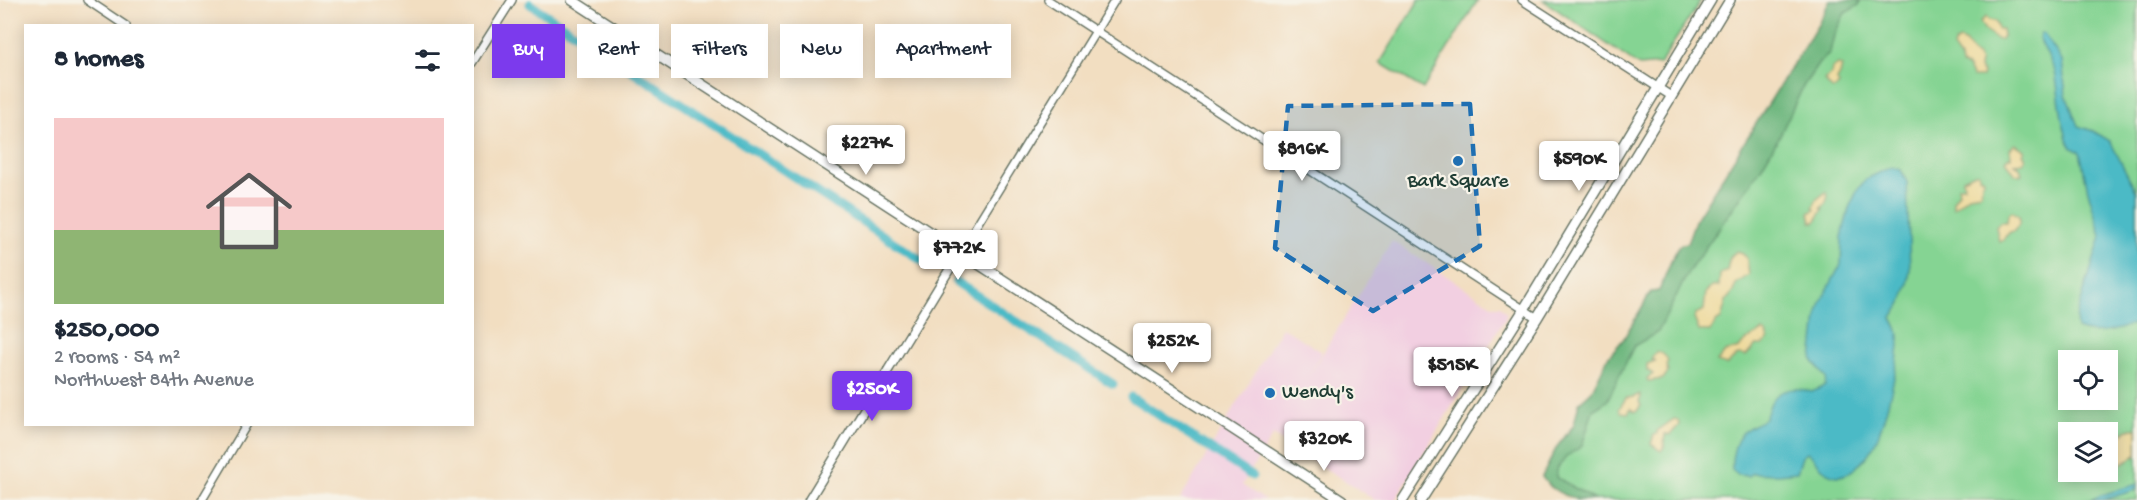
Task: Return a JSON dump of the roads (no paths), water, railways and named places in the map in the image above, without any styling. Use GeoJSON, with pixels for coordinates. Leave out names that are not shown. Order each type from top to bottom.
{"type":"FeatureCollection","features":[{"type":"Feature","properties":{"kind":"main road"},"geometry":{"type":"LineString","coordinates":[[572,0],[1342,500]]}},
{"type":"Feature","properties":{"kind":"main road"},"geometry":{"type":"LineString","coordinates":[[1403,500],[1523,311],[1711,0]]}},
{"type":"Feature","properties":{"kind":"main road"},"geometry":{"type":"LineString","coordinates":[[1421,500],[1537,318],[1730,0]]}},
{"type":"Feature","properties":{"kind":"street"},"geometry":{"type":"LineString","coordinates":[[87,0],[123,24]]}},
{"type":"Feature","properties":{"kind":"street"},"geometry":{"type":"LineString","coordinates":[[474,60],[512,0]]}},
{"type":"Feature","properties":{"kind":"street"},"geometry":{"type":"LineString","coordinates":[[1048,0],[1537,318]]}},
{"type":"Feature","properties":{"kind":"street"},"geometry":{"type":"LineString","coordinates":[[808,500],[1115,0]]}},
{"type":"Feature","properties":{"kind":"street"},"geometry":{"type":"LineString","coordinates":[[1522,0],[1671,96]]}},
{"type":"Feature","properties":{"kind":"street"},"geometry":{"type":"LineString","coordinates":[[202,500],[246,426]]}},
{"type":"Feature","properties":{"kind":"water"},"geometry":{"type":"Polygon","coordinates":[[[2043,33],[2062,60],[2066,95],[2078,126],[2093,131],[2110,141],[2137,193],[2137,323],[2115,330],[2092,332],[2077,329],[2076,318],[2101,236],[2080,152],[2072,148],[2067,139],[2055,71],[2039,38],[2043,33]]]}},
{"type":"Feature","properties":{"kind":"water"},"geometry":{"type":"Polygon","coordinates":[[[1891,167],[1901,170],[1907,182],[1910,270],[1902,303],[1892,318],[1899,335],[1898,358],[1888,405],[1875,443],[1860,464],[1844,475],[1829,473],[1807,452],[1802,457],[1797,472],[1738,475],[1732,470],[1732,459],[1739,437],[1747,429],[1765,419],[1775,396],[1790,389],[1812,392],[1825,386],[1826,378],[1812,360],[1817,317],[1821,302],[1841,264],[1842,237],[1849,208],[1858,189],[1866,179],[1891,167]]]}},
{"type":"Feature","properties":{"kind":"water"},"geometry":{"type":"Polygon","coordinates":[[[2137,484],[2136,490],[2103,500],[2091,500],[2101,495],[2137,484]]]}},
{"type":"Feature","properties":{"kind":"waterway"},"geometry":{"type":"LineString","coordinates":[[530,4],[927,264]]}},
{"type":"Feature","properties":{"kind":"waterway"},"geometry":{"type":"LineString","coordinates":[[956,282],[1113,384]]}},
{"type":"Feature","properties":{"kind":"waterway"},"geometry":{"type":"LineString","coordinates":[[1131,397],[1252,476]]}},
{"type":"Feature","properties":{"kind":"place","name":"Bark Square"},"geometry":{"type":"Point","coordinates":[1458,161]}},
{"type":"Feature","properties":{"kind":"place","name":"Wendy's"},"geometry":{"type":"Point","coordinates":[1270,393]}}]}
